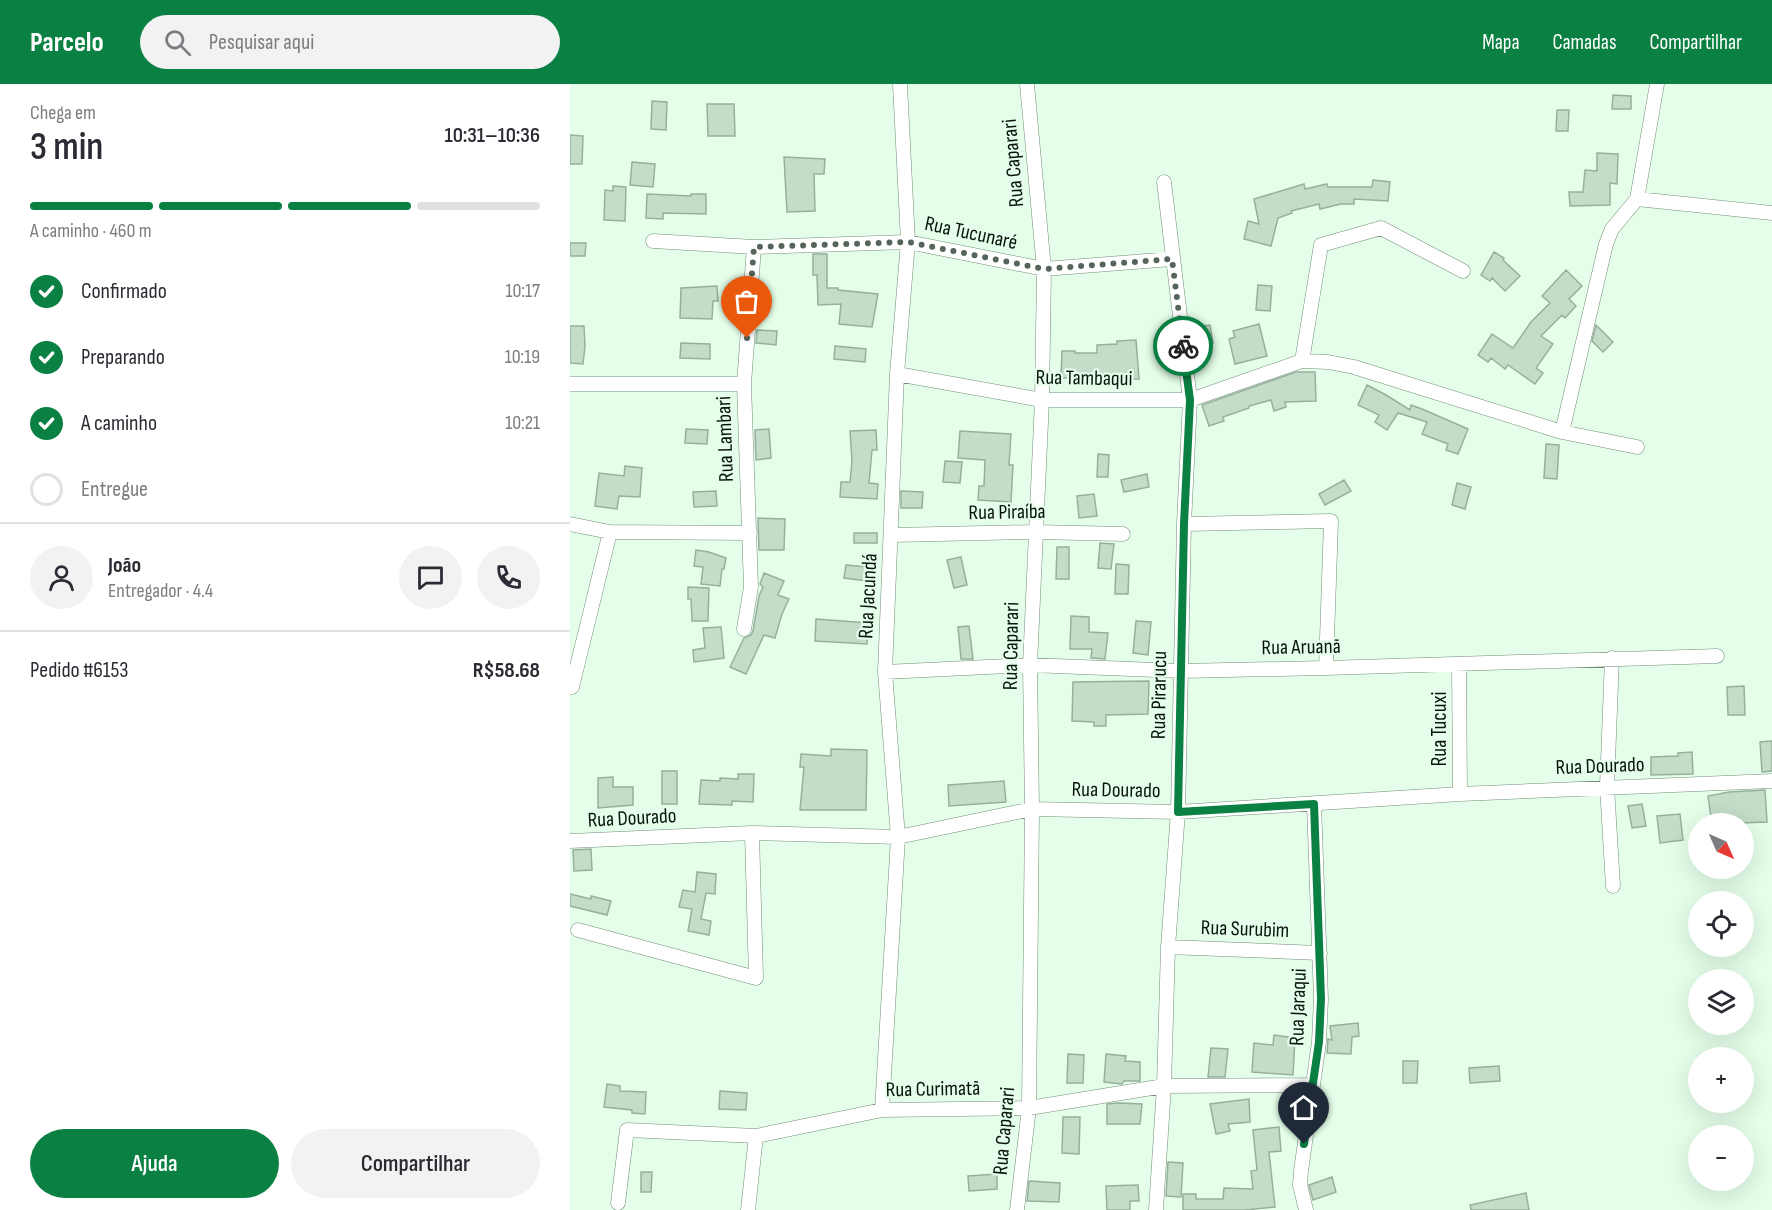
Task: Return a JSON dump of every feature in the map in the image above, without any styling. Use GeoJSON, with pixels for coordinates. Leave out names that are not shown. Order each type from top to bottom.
{"type":"FeatureCollection","features":[{"type":"Feature","properties":{"kind":"street","name":"Rua Jacundá"},"geometry":{"type":"LineString","coordinates":[[882,1110],[898,837],[885,672],[897,374],[908,242],[900,84]]}},
{"type":"Feature","properties":{"kind":"street","name":"Rua Caparari"},"geometry":{"type":"LineString","coordinates":[[1017,1210],[1029,1108],[1032,809],[1030,665],[1042,400],[1044,269],[1027,84]]}},
{"type":"Feature","properties":{"kind":"street"},"geometry":{"type":"LineString","coordinates":[[1562,432],[1585,327],[1612,229],[1637,199],[1657,84]]}},
{"type":"Feature","properties":{"kind":"street","name":"Rua Pirarucu"},"geometry":{"type":"LineString","coordinates":[[1156,1210],[1164,1086],[1168,947],[1178,812],[1184,524],[1190,400],[1164,182]]}},
{"type":"Feature","properties":{"kind":"street"},"geometry":{"type":"LineString","coordinates":[[1637,199],[1772,213]]}},
{"type":"Feature","properties":{"kind":"street"},"geometry":{"type":"LineString","coordinates":[[1463,271],[1381,228],[1321,245],[1302,361],[1328,362],[1354,367],[1562,432],[1637,447]]}},
{"type":"Feature","properties":{"kind":"street","name":"Rua Tucunaré"},"geometry":{"type":"LineString","coordinates":[[653,242],[754,247],[908,242],[1044,269],[1172,259]]}},
{"type":"Feature","properties":{"kind":"street","name":"Rua Lambari"},"geometry":{"type":"LineString","coordinates":[[744,629],[751,587],[744,384],[754,247]]}},
{"type":"Feature","properties":{"kind":"street","name":"Rua Tambaqui"},"geometry":{"type":"LineString","coordinates":[[897,374],[1042,400],[1190,400],[1302,361]]}},
{"type":"Feature","properties":{"kind":"street"},"geometry":{"type":"LineString","coordinates":[[570,384],[744,384]]}},
{"type":"Feature","properties":{"kind":"street"},"geometry":{"type":"LineString","coordinates":[[1184,524],[1331,520],[1326,668]]}},
{"type":"Feature","properties":{"kind":"street"},"geometry":{"type":"LineString","coordinates":[[570,524],[610,532],[750,533]]}},
{"type":"Feature","properties":{"kind":"street"},"geometry":{"type":"LineString","coordinates":[[572,687],[610,532]]}},
{"type":"Feature","properties":{"kind":"street","name":"Rua Piraíba"},"geometry":{"type":"LineString","coordinates":[[892,535],[1035,532],[1123,534]]}},
{"type":"Feature","properties":{"kind":"street","name":"Rua Aruanã"},"geometry":{"type":"LineString","coordinates":[[885,672],[1030,665],[1181,671],[1717,656]]}},
{"type":"Feature","properties":{"kind":"street"},"geometry":{"type":"LineString","coordinates":[[1612,658],[1607,787],[1613,886]]}},
{"type":"Feature","properties":{"kind":"street","name":"Rua Tucuxi"},"geometry":{"type":"LineString","coordinates":[[1460,664],[1460,794]]}},
{"type":"Feature","properties":{"kind":"street","name":"Rua Dourado"},"geometry":{"type":"LineString","coordinates":[[570,842],[752,833],[898,837],[1032,809],[1178,812],[1460,794],[1772,781]]}},
{"type":"Feature","properties":{"kind":"street","name":"Rua Jaraqui"},"geometry":{"type":"LineString","coordinates":[[1306,1210],[1301,1178],[1319,1042],[1320,953],[1314,804]]}},
{"type":"Feature","properties":{"kind":"street"},"geometry":{"type":"LineString","coordinates":[[578,930],[756,978],[752,833]]}},
{"type":"Feature","properties":{"kind":"street","name":"Rua Surubim"},"geometry":{"type":"LineString","coordinates":[[1168,947],[1320,953]]}},
{"type":"Feature","properties":{"kind":"street","name":"Rua Curimatã"},"geometry":{"type":"LineString","coordinates":[[618,1203],[627,1130],[756,1136],[882,1110],[1029,1108],[1164,1086],[1313,1085]]}},
{"type":"Feature","properties":{"kind":"street"},"geometry":{"type":"LineString","coordinates":[[748,1210],[756,1136]]}},
{"type":"Feature","properties":{"kind":"building"},"geometry":{"type":"Polygon","coordinates":[[[1613,95],[1631,96],[1631,109],[1612,109],[1613,95]]]}},
{"type":"Feature","properties":{"kind":"building"},"geometry":{"type":"Polygon","coordinates":[[[652,101],[667,102],[666,130],[651,129],[652,101]]]}},
{"type":"Feature","properties":{"kind":"building"},"geometry":{"type":"Polygon","coordinates":[[[707,104],[734,104],[735,136],[708,136],[707,104]]]}},
{"type":"Feature","properties":{"kind":"building"},"geometry":{"type":"Polygon","coordinates":[[[1557,110],[1569,110],[1568,131],[1556,131],[1557,110]]]}},
{"type":"Feature","properties":{"kind":"building"},"geometry":{"type":"Polygon","coordinates":[[[570,135],[583,136],[582,164],[570,164],[570,135]]]}},
{"type":"Feature","properties":{"kind":"building"},"geometry":{"type":"Polygon","coordinates":[[[1597,153],[1618,154],[1617,184],[1610,183],[1610,205],[1570,206],[1569,192],[1583,192],[1585,170],[1597,171],[1597,153]]]}},
{"type":"Feature","properties":{"kind":"building"},"geometry":{"type":"Polygon","coordinates":[[[784,157],[825,159],[824,174],[814,174],[815,211],[787,212],[784,157]]]}},
{"type":"Feature","properties":{"kind":"building"},"geometry":{"type":"Polygon","coordinates":[[[632,162],[655,164],[653,187],[630,185],[632,162]]]}},
{"type":"Feature","properties":{"kind":"building"},"geometry":{"type":"Polygon","coordinates":[[[1373,180],[1390,182],[1388,201],[1354,199],[1354,204],[1341,204],[1320,209],[1319,204],[1291,211],[1292,213],[1278,218],[1271,246],[1244,239],[1248,221],[1259,224],[1254,199],[1304,184],[1305,189],[1327,184],[1328,187],[1372,187],[1373,180]]]}},
{"type":"Feature","properties":{"kind":"building"},"geometry":{"type":"Polygon","coordinates":[[[613,186],[626,187],[625,221],[604,220],[605,190],[613,191],[613,186]]]}},
{"type":"Feature","properties":{"kind":"building"},"geometry":{"type":"Polygon","coordinates":[[[647,194],[691,196],[691,194],[706,194],[706,214],[663,213],[663,219],[646,218],[647,194]]]}},
{"type":"Feature","properties":{"kind":"building"},"geometry":{"type":"Polygon","coordinates":[[[570,243],[586,243],[585,256],[570,256],[570,243]]]}},
{"type":"Feature","properties":{"kind":"building"},"geometry":{"type":"Polygon","coordinates":[[[1494,252],[1504,258],[1503,260],[1520,276],[1505,291],[1492,278],[1490,281],[1481,275],[1494,252]]]}},
{"type":"Feature","properties":{"kind":"building"},"geometry":{"type":"Polygon","coordinates":[[[813,254],[827,254],[827,288],[878,294],[872,327],[839,324],[841,304],[818,305],[817,275],[813,275],[813,254]]]}},
{"type":"Feature","properties":{"kind":"building"},"geometry":{"type":"Polygon","coordinates":[[[1566,270],[1582,286],[1569,299],[1576,306],[1565,318],[1562,315],[1541,336],[1553,344],[1536,368],[1543,373],[1535,384],[1508,365],[1505,369],[1491,358],[1488,362],[1478,355],[1492,334],[1513,348],[1531,322],[1550,303],[1542,296],[1566,270]]]}},
{"type":"Feature","properties":{"kind":"building"},"geometry":{"type":"Polygon","coordinates":[[[1258,285],[1272,286],[1270,311],[1256,310],[1258,285]]]}},
{"type":"Feature","properties":{"kind":"building"},"geometry":{"type":"Polygon","coordinates":[[[717,286],[718,301],[713,301],[712,319],[680,318],[681,288],[717,286]]]}},
{"type":"Feature","properties":{"kind":"building"},"geometry":{"type":"Polygon","coordinates":[[[1259,324],[1267,356],[1235,364],[1229,339],[1235,337],[1233,331],[1259,324]]]}},
{"type":"Feature","properties":{"kind":"building"},"geometry":{"type":"Polygon","coordinates":[[[1210,325],[1213,343],[1193,345],[1190,328],[1210,325]]]}},
{"type":"Feature","properties":{"kind":"building"},"geometry":{"type":"Polygon","coordinates":[[[1596,325],[1613,342],[1603,352],[1592,341],[1596,325]]]}},
{"type":"Feature","properties":{"kind":"building"},"geometry":{"type":"Polygon","coordinates":[[[570,326],[584,326],[583,364],[570,363],[570,326]]]}},
{"type":"Feature","properties":{"kind":"building"},"geometry":{"type":"Polygon","coordinates":[[[757,330],[777,331],[776,345],[756,343],[757,330]]]}},
{"type":"Feature","properties":{"kind":"building"},"geometry":{"type":"Polygon","coordinates":[[[1136,340],[1139,379],[1061,378],[1062,351],[1097,353],[1097,345],[1136,340]]]}},
{"type":"Feature","properties":{"kind":"building"},"geometry":{"type":"Polygon","coordinates":[[[681,343],[710,344],[710,359],[680,358],[681,343]]]}},
{"type":"Feature","properties":{"kind":"building"},"geometry":{"type":"Polygon","coordinates":[[[835,346],[866,349],[865,362],[834,359],[835,346]]]}},
{"type":"Feature","properties":{"kind":"building"},"geometry":{"type":"Polygon","coordinates":[[[1296,372],[1315,372],[1316,401],[1285,402],[1286,407],[1274,411],[1271,400],[1249,406],[1249,408],[1223,417],[1224,421],[1209,426],[1202,405],[1296,372]]]}},
{"type":"Feature","properties":{"kind":"building"},"geometry":{"type":"Polygon","coordinates":[[[1367,385],[1410,410],[1411,405],[1468,429],[1458,454],[1446,450],[1448,444],[1422,434],[1427,422],[1398,413],[1387,430],[1375,422],[1379,415],[1358,405],[1367,385]]]}},
{"type":"Feature","properties":{"kind":"building"},"geometry":{"type":"Polygon","coordinates":[[[686,429],[708,430],[707,444],[685,443],[686,429]]]}},
{"type":"Feature","properties":{"kind":"building"},"geometry":{"type":"Polygon","coordinates":[[[769,429],[771,458],[756,460],[755,430],[769,429]]]}},
{"type":"Feature","properties":{"kind":"building"},"geometry":{"type":"Polygon","coordinates":[[[876,430],[877,450],[872,450],[869,483],[878,484],[877,499],[840,497],[841,482],[850,482],[852,461],[850,431],[876,430]]]}},
{"type":"Feature","properties":{"kind":"building"},"geometry":{"type":"Polygon","coordinates":[[[960,431],[1011,434],[1009,465],[1013,465],[1011,502],[978,500],[979,486],[984,486],[985,460],[958,458],[960,431]]]}},
{"type":"Feature","properties":{"kind":"building"},"geometry":{"type":"Polygon","coordinates":[[[1546,444],[1559,445],[1557,479],[1544,478],[1546,444]]]}},
{"type":"Feature","properties":{"kind":"building"},"geometry":{"type":"Polygon","coordinates":[[[1098,454],[1109,455],[1108,477],[1097,477],[1098,454]]]}},
{"type":"Feature","properties":{"kind":"building"},"geometry":{"type":"Polygon","coordinates":[[[945,461],[962,462],[960,483],[943,482],[945,461]]]}},
{"type":"Feature","properties":{"kind":"building"},"geometry":{"type":"Polygon","coordinates":[[[625,466],[642,468],[640,497],[619,496],[617,509],[595,506],[599,473],[624,476],[625,466]]]}},
{"type":"Feature","properties":{"kind":"building"},"geometry":{"type":"Polygon","coordinates":[[[1147,474],[1149,487],[1124,492],[1121,480],[1147,474]]]}},
{"type":"Feature","properties":{"kind":"building"},"geometry":{"type":"Polygon","coordinates":[[[1344,480],[1351,491],[1325,505],[1319,494],[1344,480]]]}},
{"type":"Feature","properties":{"kind":"building"},"geometry":{"type":"Polygon","coordinates":[[[1457,483],[1471,487],[1465,509],[1452,505],[1457,483]]]}},
{"type":"Feature","properties":{"kind":"building"},"geometry":{"type":"Polygon","coordinates":[[[716,491],[717,506],[694,507],[693,492],[716,491]]]}},
{"type":"Feature","properties":{"kind":"building"},"geometry":{"type":"Polygon","coordinates":[[[901,491],[923,492],[922,508],[901,508],[901,491]]]}},
{"type":"Feature","properties":{"kind":"building"},"geometry":{"type":"Polygon","coordinates":[[[1094,494],[1097,516],[1079,518],[1077,496],[1094,494]]]}},
{"type":"Feature","properties":{"kind":"building"},"geometry":{"type":"Polygon","coordinates":[[[758,518],[785,519],[784,550],[759,550],[758,518]]]}},
{"type":"Feature","properties":{"kind":"building"},"geometry":{"type":"Polygon","coordinates":[[[854,533],[877,533],[877,543],[854,543],[854,533]]]}},
{"type":"Feature","properties":{"kind":"building"},"geometry":{"type":"Polygon","coordinates":[[[1100,543],[1114,544],[1111,569],[1098,568],[1100,543]]]}},
{"type":"Feature","properties":{"kind":"building"},"geometry":{"type":"Polygon","coordinates":[[[1057,547],[1069,547],[1069,579],[1056,579],[1057,547]]]}},
{"type":"Feature","properties":{"kind":"building"},"geometry":{"type":"Polygon","coordinates":[[[696,550],[726,558],[720,586],[701,584],[703,567],[694,566],[696,550]]]}},
{"type":"Feature","properties":{"kind":"building"},"geometry":{"type":"Polygon","coordinates":[[[961,557],[967,585],[954,588],[947,560],[961,557]]]}},
{"type":"Feature","properties":{"kind":"building"},"geometry":{"type":"Polygon","coordinates":[[[1116,564],[1129,565],[1128,594],[1115,594],[1116,564]]]}},
{"type":"Feature","properties":{"kind":"building"},"geometry":{"type":"Polygon","coordinates":[[[846,565],[869,567],[867,581],[844,578],[846,565]]]}},
{"type":"Feature","properties":{"kind":"building"},"geometry":{"type":"Polygon","coordinates":[[[764,573],[784,581],[778,595],[789,599],[775,638],[764,635],[746,674],[730,667],[744,638],[751,635],[753,631],[759,596],[763,587],[760,584],[764,573]]]}},
{"type":"Feature","properties":{"kind":"building"},"geometry":{"type":"Polygon","coordinates":[[[688,587],[709,588],[708,621],[692,621],[688,587]]]}},
{"type":"Feature","properties":{"kind":"building"},"geometry":{"type":"Polygon","coordinates":[[[1071,616],[1089,617],[1089,632],[1108,633],[1105,659],[1091,658],[1092,649],[1070,649],[1071,616]]]}},
{"type":"Feature","properties":{"kind":"building"},"geometry":{"type":"Polygon","coordinates":[[[816,619],[868,623],[867,644],[815,641],[816,619]]]}},
{"type":"Feature","properties":{"kind":"building"},"geometry":{"type":"Polygon","coordinates":[[[1136,621],[1151,622],[1148,655],[1133,653],[1136,621]]]}},
{"type":"Feature","properties":{"kind":"building"},"geometry":{"type":"Polygon","coordinates":[[[969,626],[973,659],[961,659],[958,627],[969,626]]]}},
{"type":"Feature","properties":{"kind":"building"},"geometry":{"type":"Polygon","coordinates":[[[721,627],[724,658],[694,662],[693,650],[705,648],[703,628],[721,627]]]}},
{"type":"Feature","properties":{"kind":"building"},"geometry":{"type":"Polygon","coordinates":[[[1149,681],[1148,714],[1106,715],[1106,726],[1094,726],[1094,722],[1072,721],[1073,682],[1149,681]]]}},
{"type":"Feature","properties":{"kind":"building"},"geometry":{"type":"Polygon","coordinates":[[[1744,686],[1745,715],[1728,715],[1727,687],[1744,686]]]}},
{"type":"Feature","properties":{"kind":"building"},"geometry":{"type":"Polygon","coordinates":[[[1772,741],[1772,771],[1762,772],[1760,742],[1772,741]]]}},
{"type":"Feature","properties":{"kind":"building"},"geometry":{"type":"Polygon","coordinates":[[[831,749],[867,750],[866,810],[800,810],[804,767],[800,767],[801,754],[831,756],[831,749]]]}},
{"type":"Feature","properties":{"kind":"building"},"geometry":{"type":"Polygon","coordinates":[[[1692,752],[1693,774],[1651,775],[1651,757],[1678,756],[1678,753],[1692,752]]]}},
{"type":"Feature","properties":{"kind":"building"},"geometry":{"type":"Polygon","coordinates":[[[662,771],[677,771],[677,804],[662,804],[662,771]]]}},
{"type":"Feature","properties":{"kind":"building"},"geometry":{"type":"Polygon","coordinates":[[[738,774],[754,774],[753,802],[732,801],[732,805],[699,804],[701,780],[738,779],[738,774]]]}},
{"type":"Feature","properties":{"kind":"building"},"geometry":{"type":"Polygon","coordinates":[[[613,777],[613,787],[633,787],[633,805],[598,808],[598,778],[613,777]]]}},
{"type":"Feature","properties":{"kind":"building"},"geometry":{"type":"Polygon","coordinates":[[[1004,781],[1006,802],[949,806],[948,785],[1004,781]]]}},
{"type":"Feature","properties":{"kind":"building"},"geometry":{"type":"Polygon","coordinates":[[[1765,790],[1767,822],[1754,822],[1754,813],[1710,813],[1708,796],[1765,790]]]}},
{"type":"Feature","properties":{"kind":"building"},"geometry":{"type":"Polygon","coordinates":[[[1642,804],[1646,826],[1632,828],[1628,806],[1642,804]]]}},
{"type":"Feature","properties":{"kind":"building"},"geometry":{"type":"Polygon","coordinates":[[[1680,814],[1683,840],[1660,843],[1657,816],[1680,814]]]}},
{"type":"Feature","properties":{"kind":"building"},"geometry":{"type":"Polygon","coordinates":[[[591,849],[592,870],[574,871],[573,850],[591,849]]]}},
{"type":"Feature","properties":{"kind":"building"},"geometry":{"type":"Polygon","coordinates":[[[697,872],[716,874],[715,894],[706,893],[701,919],[711,921],[709,935],[688,931],[692,909],[679,907],[683,890],[695,892],[697,872]]]}},
{"type":"Feature","properties":{"kind":"building"},"geometry":{"type":"Polygon","coordinates":[[[570,894],[611,901],[607,915],[570,906],[570,894]]]}},
{"type":"Feature","properties":{"kind":"building"},"geometry":{"type":"Polygon","coordinates":[[[1358,1023],[1359,1036],[1352,1037],[1351,1054],[1327,1053],[1328,1039],[1332,1040],[1330,1026],[1358,1023]]]}},
{"type":"Feature","properties":{"kind":"building"},"geometry":{"type":"Polygon","coordinates":[[[1274,1035],[1295,1038],[1293,1075],[1252,1072],[1254,1043],[1273,1045],[1274,1035]]]}},
{"type":"Feature","properties":{"kind":"building"},"geometry":{"type":"Polygon","coordinates":[[[1211,1048],[1228,1049],[1225,1077],[1208,1077],[1211,1048]]]}},
{"type":"Feature","properties":{"kind":"building"},"geometry":{"type":"Polygon","coordinates":[[[1068,1054],[1084,1055],[1083,1083],[1067,1083],[1068,1054]]]}},
{"type":"Feature","properties":{"kind":"building"},"geometry":{"type":"Polygon","coordinates":[[[1106,1054],[1126,1056],[1125,1061],[1140,1062],[1140,1081],[1124,1081],[1122,1084],[1104,1082],[1106,1054]]]}},
{"type":"Feature","properties":{"kind":"building"},"geometry":{"type":"Polygon","coordinates":[[[1403,1061],[1418,1061],[1417,1083],[1403,1083],[1403,1061]]]}},
{"type":"Feature","properties":{"kind":"building"},"geometry":{"type":"Polygon","coordinates":[[[1499,1066],[1500,1081],[1470,1083],[1469,1068],[1499,1066]]]}},
{"type":"Feature","properties":{"kind":"building"},"geometry":{"type":"Polygon","coordinates":[[[607,1084],[620,1086],[620,1091],[646,1092],[645,1114],[604,1107],[607,1084]]]}},
{"type":"Feature","properties":{"kind":"building"},"geometry":{"type":"Polygon","coordinates":[[[720,1091],[747,1093],[746,1110],[719,1109],[720,1091]]]}},
{"type":"Feature","properties":{"kind":"building"},"geometry":{"type":"Polygon","coordinates":[[[1249,1099],[1250,1122],[1228,1124],[1230,1131],[1216,1134],[1210,1104],[1249,1099]]]}},
{"type":"Feature","properties":{"kind":"building"},"geometry":{"type":"Polygon","coordinates":[[[1107,1104],[1142,1104],[1140,1124],[1107,1124],[1107,1104]]]}},
{"type":"Feature","properties":{"kind":"building"},"geometry":{"type":"Polygon","coordinates":[[[1063,1117],[1080,1117],[1079,1154],[1062,1153],[1063,1117]]]}},
{"type":"Feature","properties":{"kind":"building"},"geometry":{"type":"Polygon","coordinates":[[[1279,1127],[1281,1151],[1269,1152],[1275,1207],[1245,1210],[1183,1210],[1183,1194],[1196,1194],[1196,1199],[1223,1199],[1224,1188],[1253,1189],[1251,1171],[1257,1170],[1253,1130],[1279,1127]]]}},
{"type":"Feature","properties":{"kind":"building"},"geometry":{"type":"Polygon","coordinates":[[[1168,1162],[1183,1163],[1181,1197],[1166,1196],[1168,1162]]]}},
{"type":"Feature","properties":{"kind":"building"},"geometry":{"type":"Polygon","coordinates":[[[641,1172],[652,1172],[651,1192],[641,1192],[641,1172]]]}},
{"type":"Feature","properties":{"kind":"building"},"geometry":{"type":"Polygon","coordinates":[[[997,1174],[997,1189],[969,1191],[968,1176],[997,1174]]]}},
{"type":"Feature","properties":{"kind":"building"},"geometry":{"type":"Polygon","coordinates":[[[1332,1177],[1336,1192],[1313,1200],[1309,1185],[1332,1177]]]}},
{"type":"Feature","properties":{"kind":"building"},"geometry":{"type":"Polygon","coordinates":[[[1029,1181],[1060,1183],[1059,1202],[1027,1201],[1029,1181]]]}},
{"type":"Feature","properties":{"kind":"building"},"geometry":{"type":"Polygon","coordinates":[[[1138,1185],[1139,1201],[1130,1201],[1130,1210],[1107,1210],[1106,1186],[1138,1185]]]}},
{"type":"Feature","properties":{"kind":"building"},"geometry":{"type":"Polygon","coordinates":[[[1526,1193],[1529,1210],[1471,1210],[1470,1205],[1526,1193]]]}},
{"type":"Feature","properties":{"kind":"way so far"},"geometry":{"type":"LineString","coordinates":[[747,338],[754,247],[908,242],[1044,269],[1172,259],[1183,346]]}},
{"type":"Feature","properties":{"kind":"route"},"geometry":{"type":"LineString","coordinates":[[1183,346],[1190,400],[1184,524],[1178,812],[1314,804],[1321,999],[1319,1042],[1304,1144]]}}]}
